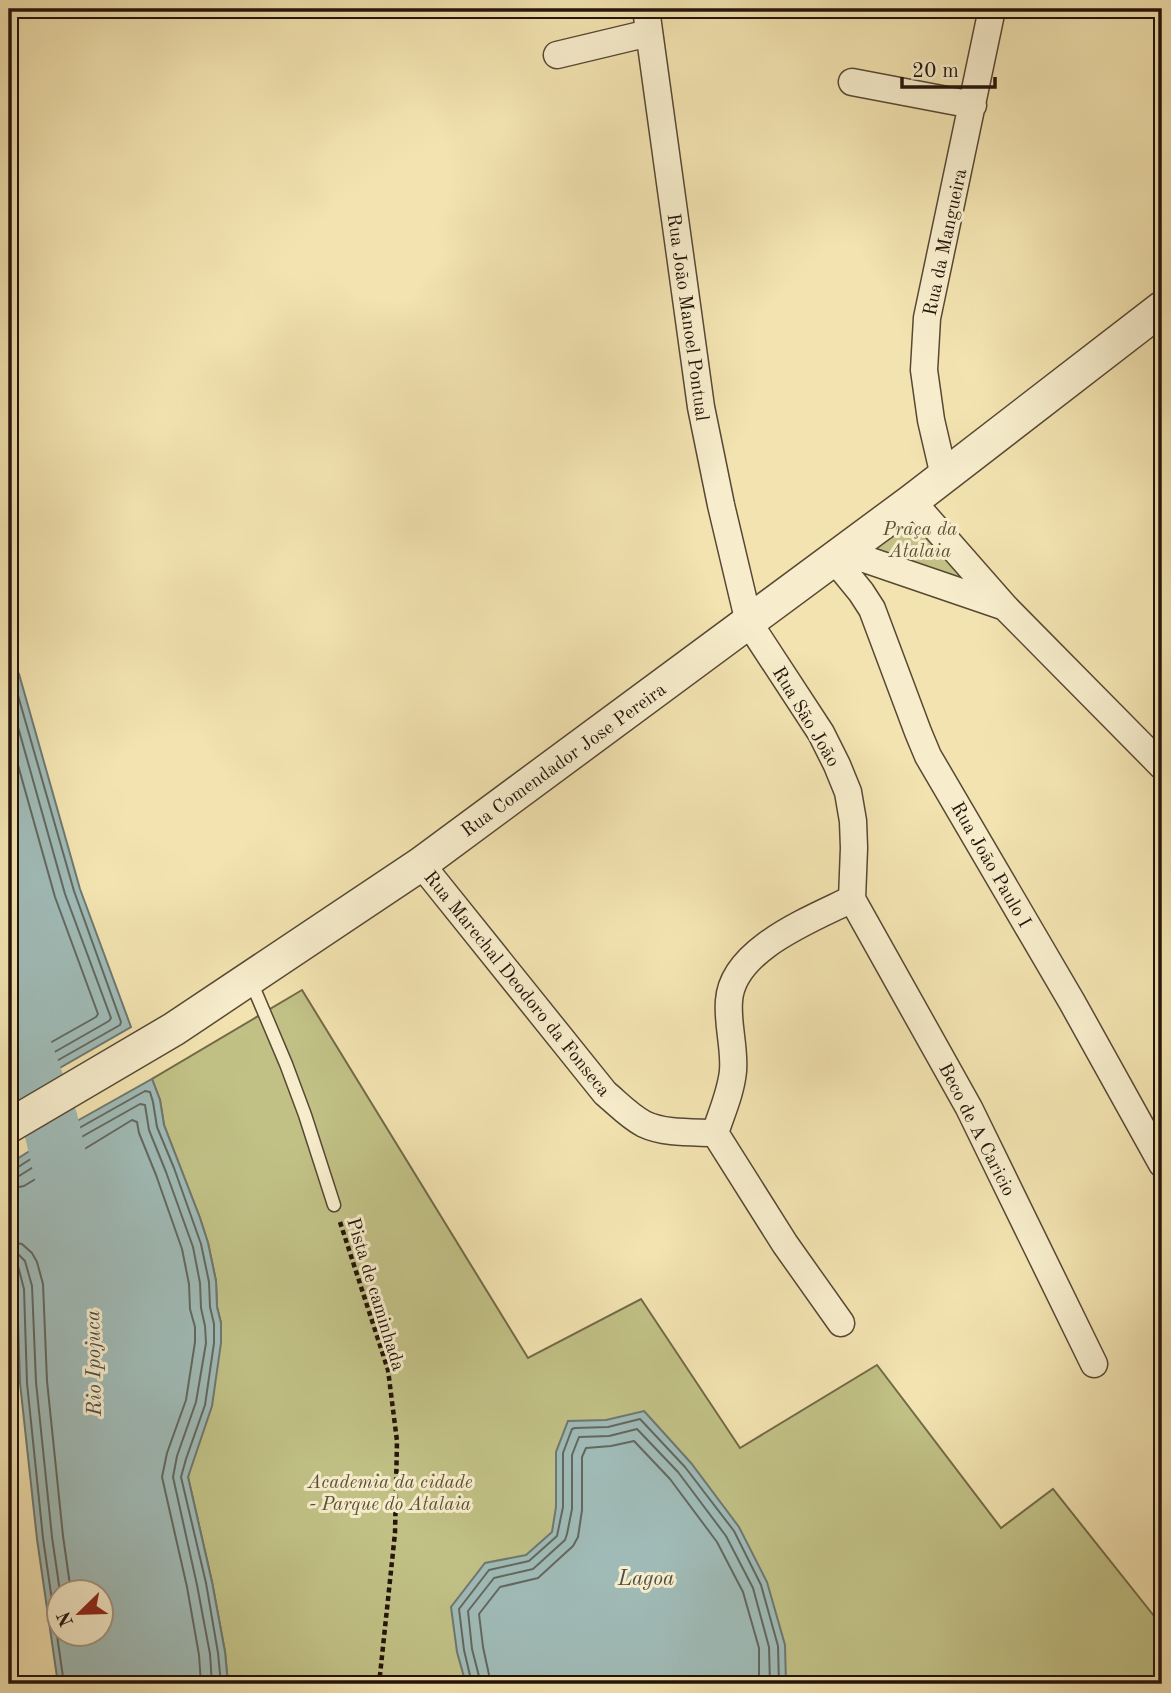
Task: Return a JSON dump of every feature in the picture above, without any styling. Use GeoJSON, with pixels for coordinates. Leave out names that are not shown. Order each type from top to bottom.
{"type":"FeatureCollection","features":[{"type":"Feature","properties":{"kind":"street","name":"Rua da Mangueira"},"geometry":{"type":"LineString","coordinates":[[944,476],[931,420],[924,370],[927,318],[992,9]]}},
{"type":"Feature","properties":{"kind":"street"},"geometry":{"type":"LineString","coordinates":[[557,55],[648,21]]}},
{"type":"Feature","properties":{"kind":"street","name":"Rua João Manoel Pontual"},"geometry":{"type":"LineString","coordinates":[[648,21],[701,407],[749,623]]}},
{"type":"Feature","properties":{"kind":"street"},"geometry":{"type":"LineString","coordinates":[[852,82],[973,105]]}},
{"type":"Feature","properties":{"kind":"street","name":"Rua Comendador Jose Pereira"},"geometry":{"type":"LineString","coordinates":[[9,1126],[174,1029],[421,864],[839,556],[1162,308]]}},
{"type":"Feature","properties":{"kind":"street"},"geometry":{"type":"LineString","coordinates":[[912,501],[1006,608],[1162,766]]}},
{"type":"Feature","properties":{"kind":"street"},"geometry":{"type":"LineString","coordinates":[[839,556],[1006,608]]}},
{"type":"Feature","properties":{"kind":"street","name":"Rua João Paulo I"},"geometry":{"type":"LineString","coordinates":[[839,556],[872,609],[928,756],[1072,1002],[1162,1164]]}},
{"type":"Feature","properties":{"kind":"street","name":"Rua São João"},"geometry":{"type":"LineString","coordinates":[[749,623],[821,733],[848,792],[855,848],[852,899]]}},
{"type":"Feature","properties":{"kind":"street","name":"Rua Marechal Deodoro da Fonseca"},"geometry":{"type":"LineString","coordinates":[[421,864],[605,1093],[645,1125],[668,1131],[715,1133]]}},
{"type":"Feature","properties":{"kind":"street"},"geometry":{"type":"LineString","coordinates":[[841,1323],[785,1244],[715,1133],[729,1096],[733,1069],[729,999],[735,979],[747,961],[764,946],[852,899]]}},
{"type":"Feature","properties":{"kind":"street","name":"Beco de A Caricio"},"geometry":{"type":"LineString","coordinates":[[852,899],[969,1108],[1094,1364]]}},
{"type":"Feature","properties":{"kind":"lane"},"geometry":{"type":"LineString","coordinates":[[250,978],[305,1115],[334,1205]]}},
{"type":"Feature","properties":{"kind":"path","name":"Pista de caminhada"},"geometry":{"type":"LineString","coordinates":[[334,1205],[388,1370],[397,1441],[395,1533],[381,1684]]}},
{"type":"Feature","properties":{"kind":"green space","name":"Praça da Atalaia"},"geometry":{"type":"Polygon","coordinates":[[[930,498],[979,589],[863,548],[930,498]]]}},
{"type":"Feature","properties":{"kind":"green space","name":"Academia da cidade - Parque do Atalaia"},"geometry":{"type":"Polygon","coordinates":[[[302,990],[528,1358],[641,1299],[740,1448],[877,1365],[1001,1528],[1053,1489],[1162,1626],[1162,1684],[228,1684],[212,1582],[188,1477],[221,1323],[216,1281],[208,1243],[164,1125],[160,1100],[152,1079],[302,990]]]}},
{"type":"Feature","properties":{"kind":"water"},"geometry":{"type":"Polygon","coordinates":[[[9,661],[19,674],[80,889],[131,1027],[9,1097],[9,661]]]}},
{"type":"Feature","properties":{"kind":"water"},"geometry":{"type":"Polygon","coordinates":[[[152,1079],[160,1100],[164,1125],[208,1243],[216,1281],[221,1343],[212,1406],[188,1477],[212,1582],[228,1684],[58,1684],[53,1648],[116,1648],[116,1578],[46,1578],[46,1601],[20,1383],[17,1289],[9,1255],[9,1164],[77,1121],[152,1079]]]}},
{"type":"Feature","properties":{"kind":"water","name":"Lagoa"},"geometry":{"type":"Polygon","coordinates":[[[644,1411],[691,1463],[739,1527],[767,1582],[785,1645],[786,1684],[466,1684],[457,1652],[451,1607],[485,1563],[526,1555],[552,1532],[556,1507],[556,1452],[568,1421],[606,1420],[644,1411]]]}},
{"type":"Feature","properties":{"kind":"waterway","name":"Rio Ipojuca"},"geometry":{"type":"LineString","coordinates":[[9,1007],[50,1121],[71,1211]]}}]}
